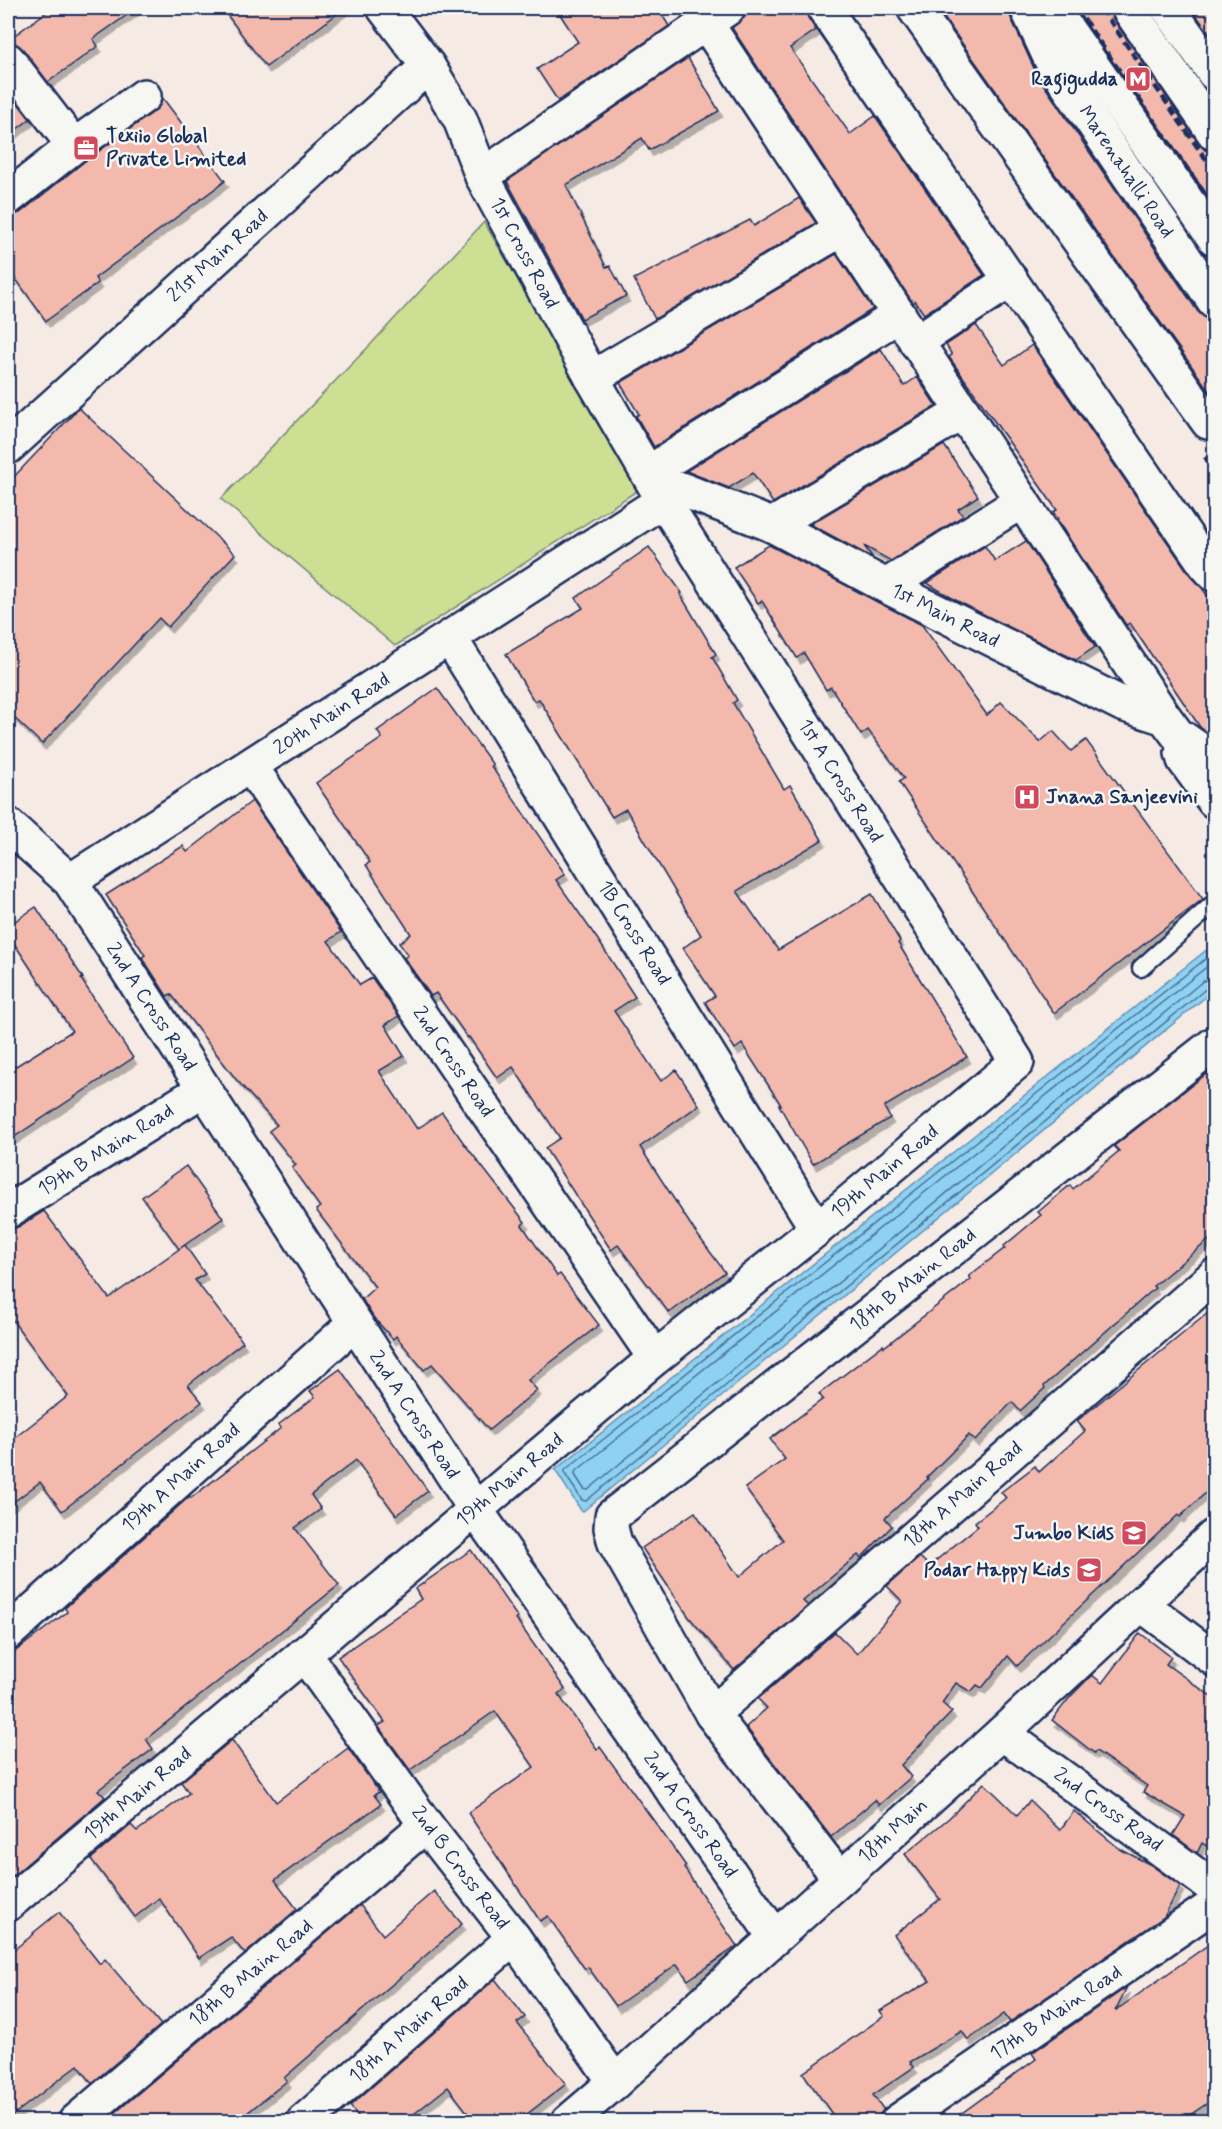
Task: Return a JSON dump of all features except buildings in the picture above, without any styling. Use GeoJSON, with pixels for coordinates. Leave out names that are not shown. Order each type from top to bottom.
{"type":"FeatureCollection","features":[{"type":"Feature","properties":{"kind":"street","name":"1st Cross Road"},"geometry":{"type":"LineString","coordinates":[[384,8],[428,66],[460,119],[482,176],[592,378],[655,487]]}},
{"type":"Feature","properties":{"kind":"street"},"geometry":{"type":"LineString","coordinates":[[824,8],[1205,564],[1215,574]]}},
{"type":"Feature","properties":{"kind":"street"},"geometry":{"type":"LineString","coordinates":[[914,8],[1208,422],[1215,422]]}},
{"type":"Feature","properties":{"kind":"street","name":"Marenahalli Road"},"geometry":{"type":"LineString","coordinates":[[1027,8],[1053,64],[1215,301]]}},
{"type":"Feature","properties":{"kind":"street"},"geometry":{"type":"LineString","coordinates":[[1052,8],[1215,238]]}},
{"type":"Feature","properties":{"kind":"street"},"geometry":{"type":"LineString","coordinates":[[1128,8],[1215,133]]}},
{"type":"Feature","properties":{"kind":"street"},"geometry":{"type":"LineString","coordinates":[[1168,8],[1215,73]]}},
{"type":"Feature","properties":{"kind":"street"},"geometry":{"type":"LineString","coordinates":[[482,176],[717,15],[842,229],[1171,726],[1184,760],[1215,801]]}},
{"type":"Feature","properties":{"kind":"street"},"geometry":{"type":"LineString","coordinates":[[8,60],[74,146]]}},
{"type":"Feature","properties":{"kind":"street","name":"21st Main Road"},"geometry":{"type":"LineString","coordinates":[[8,447],[428,66]]}},
{"type":"Feature","properties":{"kind":"street"},"geometry":{"type":"LineString","coordinates":[[8,198],[74,146],[144,96]]}},
{"type":"Feature","properties":{"kind":"street"},"geometry":{"type":"LineString","coordinates":[[592,378],[842,229]]}},
{"type":"Feature","properties":{"kind":"street","name":"20th Main Road"},"geometry":{"type":"LineString","coordinates":[[70,882],[450,638],[655,487],[908,329],[1011,280]]}},
{"type":"Feature","properties":{"kind":"street"},"geometry":{"type":"LineString","coordinates":[[772,525],[963,412]]}},
{"type":"Feature","properties":{"kind":"street","name":"1st Main Road"},"geometry":{"type":"LineString","coordinates":[[655,487],[681,489],[772,525],[886,586],[1122,704],[1171,726],[1200,750],[1215,769]]}},
{"type":"Feature","properties":{"kind":"street","name":"1st A Cross Road"},"geometry":{"type":"LineString","coordinates":[[655,487],[1017,1062]]}},
{"type":"Feature","properties":{"kind":"street"},"geometry":{"type":"LineString","coordinates":[[886,586],[1022,501]]}},
{"type":"Feature","properties":{"kind":"street","name":"1B Cross Road"},"geometry":{"type":"LineString","coordinates":[[450,638],[817,1229]]}},
{"type":"Feature","properties":{"kind":"street","name":"2nd Cross Road"},"geometry":{"type":"LineString","coordinates":[[251,767],[655,1358]]}},
{"type":"Feature","properties":{"kind":"street"},"geometry":{"type":"LineString","coordinates":[[8,825],[70,882]]}},
{"type":"Feature","properties":{"kind":"street","name":"2nd A Cross Road"},"geometry":{"type":"LineString","coordinates":[[70,882],[475,1509],[775,1937]]}},
{"type":"Feature","properties":{"kind":"street","name":"18th B Main Road"},"geometry":{"type":"LineString","coordinates":[[712,1714],[615,1543],[611,1528],[612,1516],[1215,1044]]}},
{"type":"Feature","properties":{"kind":"street","name":"19th Main Road"},"geometry":{"type":"LineString","coordinates":[[8,1904],[655,1358],[817,1229],[1017,1062]]}},
{"type":"Feature","properties":{"kind":"street","name":"19th B Main Road"},"geometry":{"type":"LineString","coordinates":[[8,1211],[204,1089]]}},
{"type":"Feature","properties":{"kind":"street","name":"18th A Main Road"},"geometry":{"type":"LineString","coordinates":[[712,1714],[1215,1276]]}},
{"type":"Feature","properties":{"kind":"street","name":"19th A Main Road"},"geometry":{"type":"LineString","coordinates":[[8,1634],[355,1323]]}},
{"type":"Feature","properties":{"kind":"street","name":"18th Main"},"geometry":{"type":"LineString","coordinates":[[568,2121],[615,2082],[1002,1733],[1215,1536]]}},
{"type":"Feature","properties":{"kind":"street"},"geometry":{"type":"LineString","coordinates":[[1142,1604],[1215,1659]]}},
{"type":"Feature","properties":{"kind":"street","name":"2nd B Cross Road"},"geometry":{"type":"LineString","coordinates":[[304,1654],[426,1825],[514,1938],[615,2082]]}},
{"type":"Feature","properties":{"kind":"street"},"geometry":{"type":"LineString","coordinates":[[712,1714],[840,1879]]}},
{"type":"Feature","properties":{"kind":"street","name":"2nd Cross Road"},"geometry":{"type":"LineString","coordinates":[[1002,1733],[1215,1887]]}},
{"type":"Feature","properties":{"kind":"street","name":"18th B Main Road"},"geometry":{"type":"LineString","coordinates":[[75,2121],[426,1825]]}},
{"type":"Feature","properties":{"kind":"street","name":"17th B Main Road"},"geometry":{"type":"LineString","coordinates":[[897,2121],[1215,1905]]}},
{"type":"Feature","properties":{"kind":"street","name":"18th A Main Road"},"geometry":{"type":"LineString","coordinates":[[303,2121],[514,1938]]}},
{"type":"Feature","properties":{"kind":"lane"},"geometry":{"type":"LineString","coordinates":[[1141,968],[1215,903]]}},
{"type":"Feature","properties":{"kind":"path"},"geometry":{"type":"LineString","coordinates":[[1209,463],[1215,473]]}},
{"type":"Feature","properties":{"kind":"green space"},"geometry":{"type":"Polygon","coordinates":[[[484,222],[640,489],[395,646],[221,499],[372,343],[484,222]]]}},
{"type":"Feature","properties":{"kind":"water"},"geometry":{"type":"Polygon","coordinates":[[[1214,944],[1214,990],[582,1512],[555,1470],[1214,944]]]}},
{"type":"Feature","properties":{"kind":"railway"},"geometry":{"type":"LineString","coordinates":[[1076,8],[1214,207]]}},
{"type":"Feature","properties":{"kind":"railway"},"geometry":{"type":"LineString","coordinates":[[1101,8],[1214,171]]}},
{"type":"Feature","properties":{"kind":"place","name":"Ragigudda"},"geometry":{"type":"Point","coordinates":[1138,79]}},
{"type":"Feature","properties":{"kind":"place","name":"Texiio Global Private Limited"},"geometry":{"type":"Point","coordinates":[86,148]}},
{"type":"Feature","properties":{"kind":"place","name":"Jnana Sanjeevini"},"geometry":{"type":"Point","coordinates":[1027,797]}},
{"type":"Feature","properties":{"kind":"place","name":"Jumbo Kids"},"geometry":{"type":"Point","coordinates":[1134,1533]}},
{"type":"Feature","properties":{"kind":"place","name":"Podar Happy Kids"},"geometry":{"type":"Point","coordinates":[1089,1570]}}]}
